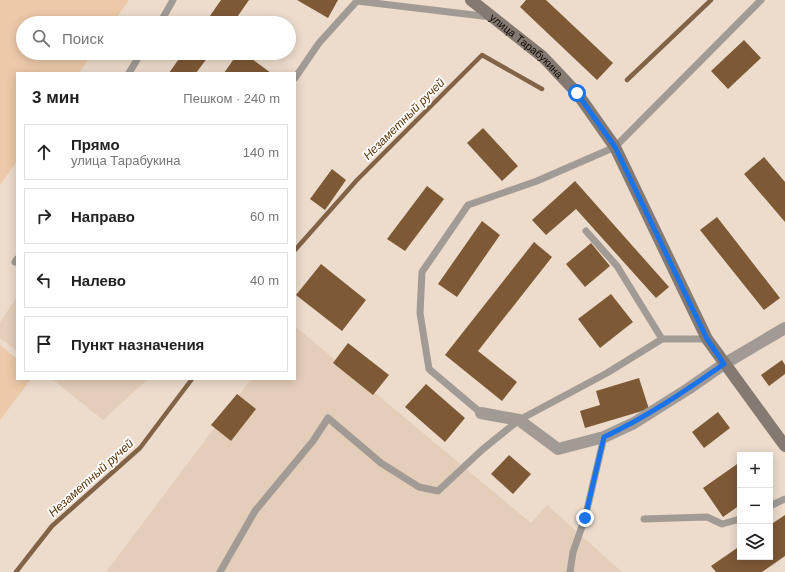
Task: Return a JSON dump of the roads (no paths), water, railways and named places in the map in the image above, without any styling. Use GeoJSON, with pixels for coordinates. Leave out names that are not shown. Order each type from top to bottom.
{"type":"FeatureCollection","features":[{"type":"Feature","properties":{"kind":"street","name":"улица Тарабукина"},"geometry":{"type":"LineString","coordinates":[[471,0],[543,56],[577,93],[615,147],[707,339],[785,446]]}},
{"type":"Feature","properties":{"kind":"street"},"geometry":{"type":"LineString","coordinates":[[481,412],[519,420],[558,449],[604,437],[634,423],[724,364],[785,328]]}},
{"type":"Feature","properties":{"kind":"lane"},"geometry":{"type":"LineString","coordinates":[[164,16],[173,0]]}},
{"type":"Feature","properties":{"kind":"lane"},"geometry":{"type":"LineString","coordinates":[[481,412],[429,369],[420,312],[422,272],[468,205],[537,181],[615,147],[761,0]]}},
{"type":"Feature","properties":{"kind":"lane"},"geometry":{"type":"LineString","coordinates":[[296,77],[319,43],[357,1],[492,17]]}},
{"type":"Feature","properties":{"kind":"lane"},"geometry":{"type":"LineString","coordinates":[[130,72],[137,60]]}},
{"type":"Feature","properties":{"kind":"lane"},"geometry":{"type":"LineString","coordinates":[[586,232],[617,266],[662,338]]}},
{"type":"Feature","properties":{"kind":"lane"},"geometry":{"type":"LineString","coordinates":[[220,572],[255,511],[313,441],[328,418],[381,463],[419,487],[438,491],[483,449],[519,420],[607,373],[662,338],[707,339]]}},
{"type":"Feature","properties":{"kind":"lane"},"geometry":{"type":"LineString","coordinates":[[570,572],[573,552],[585,518],[604,437]]}},
{"type":"Feature","properties":{"kind":"lane"},"geometry":{"type":"LineString","coordinates":[[773,505],[785,499]]}},
{"type":"Feature","properties":{"kind":"lane"},"geometry":{"type":"LineString","coordinates":[[644,519],[707,517],[722,524],[737,519]]}},
{"type":"Feature","properties":{"kind":"waterway","name":"Незаметный ручей"},"geometry":{"type":"LineString","coordinates":[[627,80],[711,0]]}},
{"type":"Feature","properties":{"kind":"waterway","name":"Незаметный ручей"},"geometry":{"type":"LineString","coordinates":[[296,249],[357,180],[482,55],[542,89]]}},
{"type":"Feature","properties":{"kind":"waterway","name":"Незаметный ручей"},"geometry":{"type":"LineString","coordinates":[[16,572],[52,526],[140,448],[191,380]]}}]}
